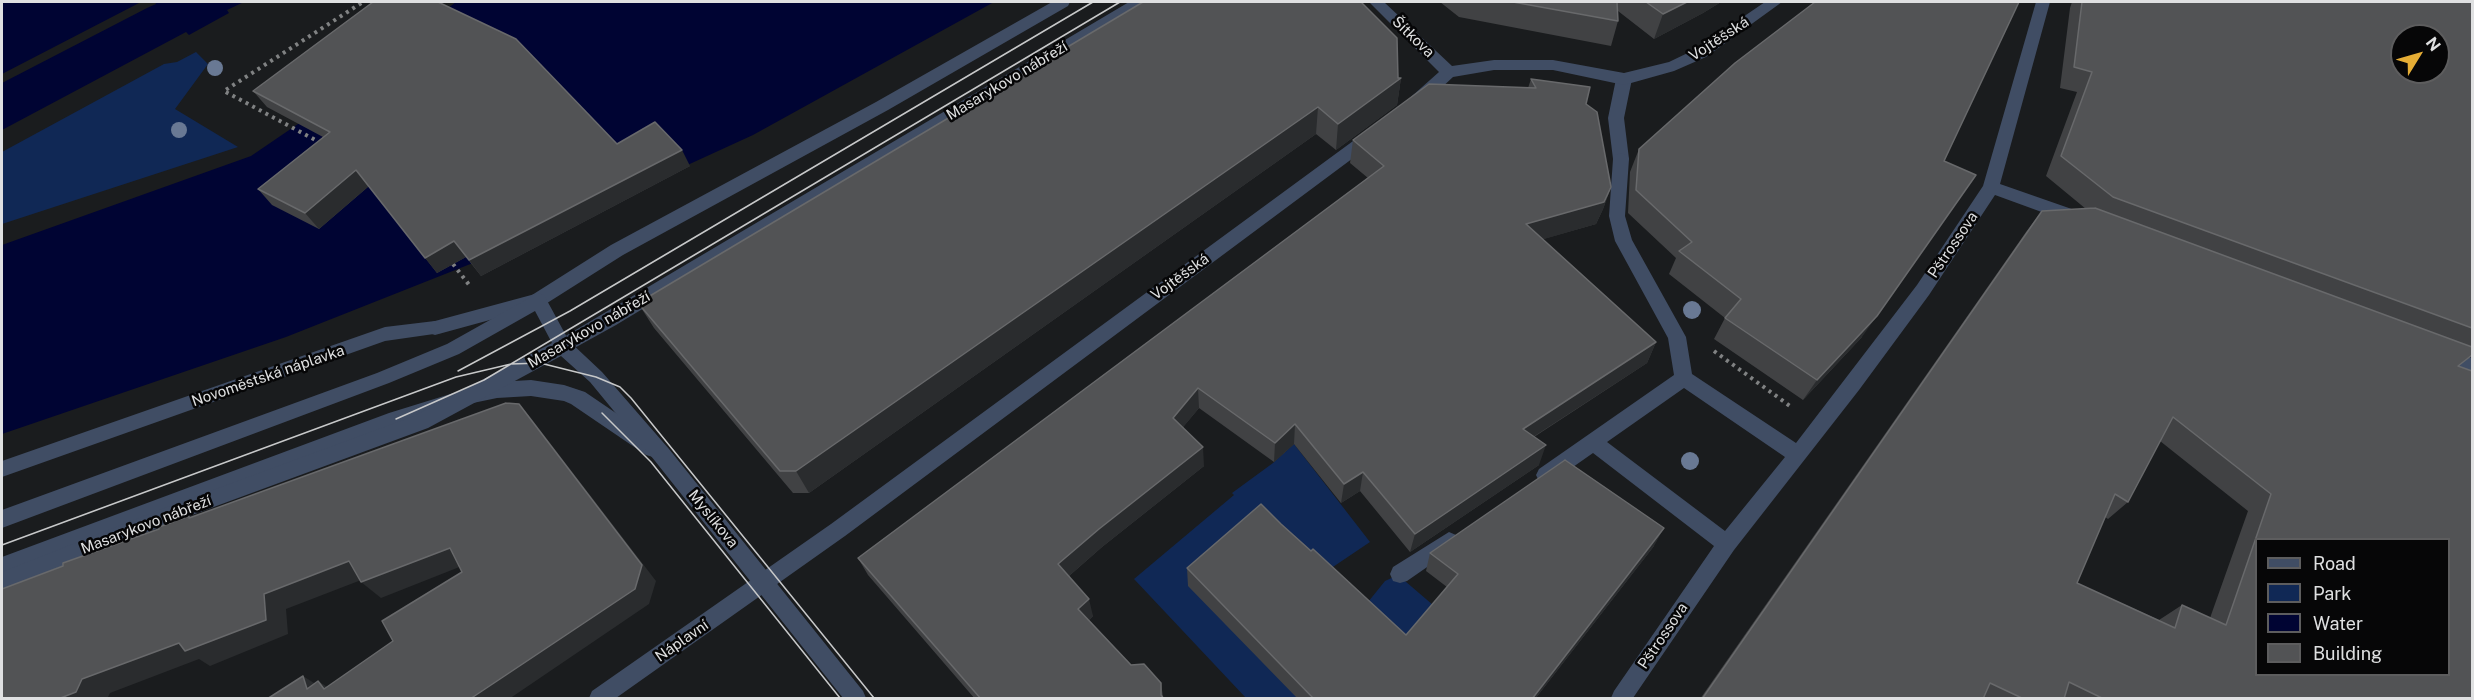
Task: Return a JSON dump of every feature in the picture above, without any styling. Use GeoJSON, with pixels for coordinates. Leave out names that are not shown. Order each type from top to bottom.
{"type":"FeatureCollection","features":[{"type":"Feature","properties":{"kind":"street"},"geometry":{"type":"LineString","coordinates":[[2,519],[383,378],[453,349],[538,300],[617,249],[882,105],[1063,2]]}},
{"type":"Feature","properties":{"kind":"street","name":"Masarykovo nábřeží"},"geometry":{"type":"LineString","coordinates":[[2,581],[176,512],[421,422],[610,320],[1139,2]]}},
{"type":"Feature","properties":{"kind":"street","name":"Šítkova"},"geometry":{"type":"LineString","coordinates":[[1376,2],[1449,72]]}},
{"type":"Feature","properties":{"kind":"street","name":"Vojtěšská"},"geometry":{"type":"LineString","coordinates":[[1449,72],[1518,63],[1553,65],[1624,80],[1674,66],[1701,53],[1775,2]]}},
{"type":"Feature","properties":{"kind":"street","name":"Pštrossova"},"geometry":{"type":"LineString","coordinates":[[1621,699],[1727,544],[1853,386],[1923,290],[1991,187],[2043,2]]}},
{"type":"Feature","properties":{"kind":"street"},"geometry":{"type":"LineString","coordinates":[[1403,112],[1449,72]]}},
{"type":"Feature","properties":{"kind":"street"},"geometry":{"type":"LineString","coordinates":[[1624,80],[1616,118],[1621,159],[1617,216],[1624,241],[1677,337],[1684,378],[1798,455]]}},
{"type":"Feature","properties":{"kind":"street","name":"Vojtěšská"},"geometry":{"type":"LineString","coordinates":[[764,583],[1384,126]]}},
{"type":"Feature","properties":{"kind":"street"},"geometry":{"type":"LineString","coordinates":[[1991,187],[2096,225]]}},
{"type":"Feature","properties":{"kind":"street","name":"Novoměstská náplavka"},"geometry":{"type":"LineString","coordinates":[[2,469],[385,334],[435,328],[538,300]]}},
{"type":"Feature","properties":{"kind":"street","name":"Myslíkova"},"geometry":{"type":"LineString","coordinates":[[538,300],[563,346],[596,377],[662,455],[856,699]]}},
{"type":"Feature","properties":{"kind":"street"},"geometry":{"type":"LineString","coordinates":[[2428,350],[2472,366]]}},
{"type":"Feature","properties":{"kind":"street"},"geometry":{"type":"LineString","coordinates":[[1528,487],[1684,378]]}},
{"type":"Feature","properties":{"kind":"street"},"geometry":{"type":"LineString","coordinates":[[2,566],[396,419],[473,395],[516,388],[564,393],[590,405],[662,455]]}},
{"type":"Feature","properties":{"kind":"street"},"geometry":{"type":"LineString","coordinates":[[1594,442],[1727,544]]}},
{"type":"Feature","properties":{"kind":"street"},"geometry":{"type":"LineString","coordinates":[[1400,574],[1459,534]]}},
{"type":"Feature","properties":{"kind":"street","name":"Náplavní"},"geometry":{"type":"LineString","coordinates":[[599,699],[764,583]]}},
{"type":"Feature","properties":{"kind":"path"},"geometry":{"type":"LineString","coordinates":[[327,147],[224,91],[363,2]]}},
{"type":"Feature","properties":{"kind":"path"},"geometry":{"type":"LineString","coordinates":[[453,264],[473,290]]}},
{"type":"Feature","properties":{"kind":"path"},"geometry":{"type":"LineString","coordinates":[[1677,337],[1709,347],[1791,406]]}},
{"type":"Feature","properties":{"kind":"green space"},"geometry":{"type":"Polygon","coordinates":[[[196,52],[208,64],[175,109],[238,147],[2,224],[2,152],[164,64],[177,62],[196,52]]]}},
{"type":"Feature","properties":{"kind":"green space"},"geometry":{"type":"Polygon","coordinates":[[[1294,444],[1370,542],[1321,575],[1360,612],[1385,581],[1398,575],[1433,605],[1356,698],[1246,698],[1134,579],[1234,495],[1232,493],[1273,463],[1294,444]]]}},
{"type":"Feature","properties":{"kind":"water"},"geometry":{"type":"Polygon","coordinates":[[[2,2],[141,2],[2,74],[2,2]]]}},
{"type":"Feature","properties":{"kind":"water"},"geometry":{"type":"Polygon","coordinates":[[[155,2],[244,2],[227,10],[229,13],[189,35],[186,32],[2,130],[2,83],[156,4],[155,2]]]}},
{"type":"Feature","properties":{"kind":"water"},"geometry":{"type":"Polygon","coordinates":[[[456,2],[994,2],[753,135],[478,261],[286,337],[2,434],[2,245],[251,156],[298,124],[456,2]]]}},
{"type":"Feature","properties":{"kind":"building"},"geometry":{"type":"Polygon","coordinates":[[[373,2],[438,2],[516,39],[617,144],[655,122],[682,150],[469,260],[454,241],[425,258],[356,170],[305,213],[258,189],[330,132],[253,91],[373,2]]]}},
{"type":"Feature","properties":{"kind":"building"},"geometry":{"type":"Polygon","coordinates":[[[1143,2],[1361,2],[1397,38],[1398,78],[1401,78],[1338,124],[1318,107],[796,471],[780,471],[638,303],[1143,2]]]}},
{"type":"Feature","properties":{"kind":"building"},"geometry":{"type":"Polygon","coordinates":[[[1513,2],[1617,2],[1618,21],[1513,2]]]}},
{"type":"Feature","properties":{"kind":"building"},"geometry":{"type":"Polygon","coordinates":[[[1646,2],[1687,2],[1663,14],[1646,2]]]}},
{"type":"Feature","properties":{"kind":"building"},"geometry":{"type":"Polygon","coordinates":[[[1815,2],[2019,2],[1944,161],[1976,175],[1877,316],[1817,380],[1725,318],[1741,299],[1679,251],[1692,242],[1636,190],[1639,149],[1735,63],[1815,2]]]}},
{"type":"Feature","properties":{"kind":"building"},"geometry":{"type":"Polygon","coordinates":[[[2082,2],[2472,2],[2472,328],[2113,197],[2061,156],[2092,72],[2074,67],[2082,2]]]}},
{"type":"Feature","properties":{"kind":"building"},"geometry":{"type":"Polygon","coordinates":[[[1531,79],[1590,87],[1586,104],[1597,112],[1611,187],[1604,202],[1526,224],[1656,342],[1523,429],[1546,445],[1415,534],[1363,472],[1344,484],[1295,424],[1275,443],[1198,388],[1173,418],[1203,447],[1058,564],[1089,599],[1078,609],[1131,665],[1144,664],[1161,683],[1161,695],[1164,699],[981,699],[858,558],[1384,166],[1353,140],[1429,84],[1536,88],[1531,79]]]}},
{"type":"Feature","properties":{"kind":"building"},"geometry":{"type":"Polygon","coordinates":[[[2095,208],[2472,347],[2472,355],[2458,366],[2472,371],[2472,699],[2104,699],[2069,682],[2064,699],[2024,699],[1990,683],[1983,699],[1702,699],[2042,211],[2095,208]]]}},
{"type":"Feature","properties":{"kind":"building"},"geometry":{"type":"Polygon","coordinates":[[[506,403],[519,404],[642,565],[635,589],[470,699],[267,699],[303,676],[307,689],[318,681],[324,689],[393,641],[382,621],[462,572],[450,548],[361,582],[349,561],[264,594],[266,620],[185,651],[179,643],[82,679],[76,692],[58,699],[2,699],[2,589],[63,566],[63,563],[159,529],[159,527],[506,403]]]}},
{"type":"Feature","properties":{"kind":"building"},"geometry":{"type":"Polygon","coordinates":[[[1565,460],[1664,528],[1532,699],[1314,699],[1187,568],[1261,504],[1406,635],[1458,574],[1430,553],[1565,460]]]}},
{"type":"Feature","properties":{"kind":"tram line"},"geometry":{"type":"LineString","coordinates":[[458,371],[570,311],[1093,2]]}},
{"type":"Feature","properties":{"kind":"tram line"},"geometry":{"type":"LineString","coordinates":[[511,364],[1120,2]]}},
{"type":"Feature","properties":{"kind":"tram line"},"geometry":{"type":"LineString","coordinates":[[511,364],[540,363],[596,377],[620,387],[874,698]]}},
{"type":"Feature","properties":{"kind":"tram line"},"geometry":{"type":"LineString","coordinates":[[2,545],[456,377],[511,364]]}},
{"type":"Feature","properties":{"kind":"tram line"},"geometry":{"type":"LineString","coordinates":[[396,419],[484,380],[511,364]]}},
{"type":"Feature","properties":{"kind":"tram line"},"geometry":{"type":"LineString","coordinates":[[602,413],[651,462],[840,698]]}}]}
